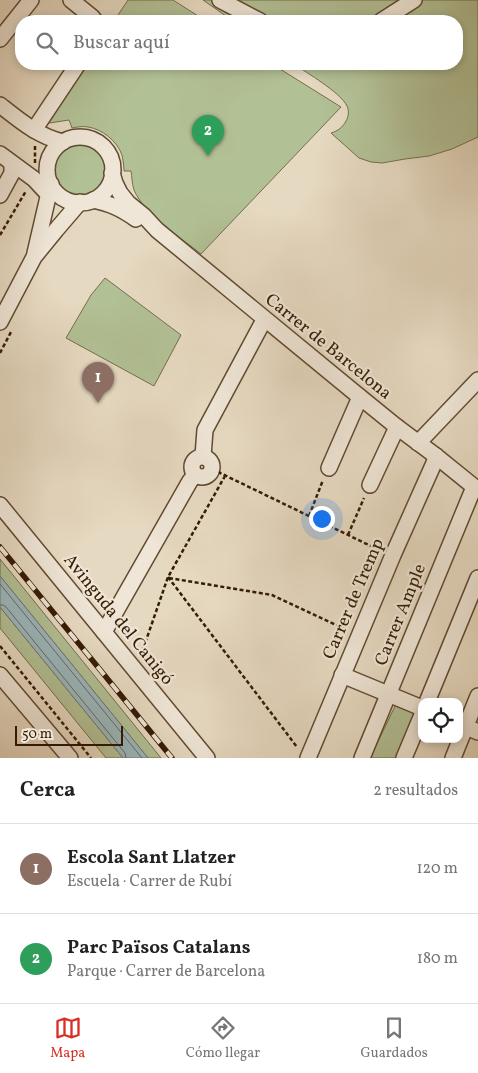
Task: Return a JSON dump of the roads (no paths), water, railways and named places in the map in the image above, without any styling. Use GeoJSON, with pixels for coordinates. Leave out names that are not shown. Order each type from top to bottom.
{"type":"FeatureCollection","features":[{"type":"Feature","properties":{"kind":"street"},"geometry":{"type":"LineString","coordinates":[[19,15],[31,0]]}},
{"type":"Feature","properties":{"kind":"street"},"geometry":{"type":"LineString","coordinates":[[71,0],[90,15]]}},
{"type":"Feature","properties":{"kind":"street"},"geometry":{"type":"LineString","coordinates":[[220,0],[249,15]]}},
{"type":"Feature","properties":{"kind":"street"},"geometry":{"type":"LineString","coordinates":[[390,15],[414,0]]}},
{"type":"Feature","properties":{"kind":"street"},"geometry":{"type":"LineString","coordinates":[[0,39],[15,20]]}},
{"type":"Feature","properties":{"kind":"street"},"geometry":{"type":"LineString","coordinates":[[34,135],[74,70]]}},
{"type":"Feature","properties":{"kind":"street"},"geometry":{"type":"LineString","coordinates":[[0,104],[34,135],[63,142]]}},
{"type":"Feature","properties":{"kind":"street"},"geometry":{"type":"LineString","coordinates":[[0,322],[34,257],[56,230],[86,201],[102,194],[109,184],[112,163],[108,153],[97,142],[88,138],[78,137],[63,142],[53,152],[47,170],[49,189],[34,257]]}},
{"type":"Feature","properties":{"kind":"street"},"geometry":{"type":"LineString","coordinates":[[0,154],[63,198],[71,201],[86,201]]}},
{"type":"Feature","properties":{"kind":"street"},"geometry":{"type":"LineString","coordinates":[[0,195],[12,173],[12,164]]}},
{"type":"Feature","properties":{"kind":"street","name":"Carrer de Barcelona"},"geometry":{"type":"LineString","coordinates":[[112,173],[120,193],[157,230],[397,428],[476,488]]}},
{"type":"Feature","properties":{"kind":"street","name":"Carrer de Barcelona"},"geometry":{"type":"LineString","coordinates":[[86,201],[110,204],[139,222],[157,230]]}},
{"type":"Feature","properties":{"kind":"street"},"geometry":{"type":"LineString","coordinates":[[203,456],[205,430],[264,320]]}},
{"type":"Feature","properties":{"kind":"street"},"geometry":{"type":"LineString","coordinates":[[418,443],[478,380]]}},
{"type":"Feature","properties":{"kind":"street"},"geometry":{"type":"LineString","coordinates":[[329,468],[360,397]]}},
{"type":"Feature","properties":{"kind":"street"},"geometry":{"type":"LineString","coordinates":[[370,485],[397,428]]}},
{"type":"Feature","properties":{"kind":"street"},"geometry":{"type":"LineString","coordinates":[[203,456],[207,457],[218,473],[204,477],[195,474],[191,467],[192,462],[197,457],[203,456]]}},
{"type":"Feature","properties":{"kind":"street","name":"Carrer de Tremp"},"geometry":{"type":"LineString","coordinates":[[310,755],[392,555],[436,456]]}},
{"type":"Feature","properties":{"kind":"street"},"geometry":{"type":"LineString","coordinates":[[104,632],[195,474]]}},
{"type":"Feature","properties":{"kind":"street","name":"Carrer Ample"},"geometry":{"type":"LineString","coordinates":[[362,758],[476,488]]}},
{"type":"Feature","properties":{"kind":"street","name":"Avinguda del Canigó"},"geometry":{"type":"LineString","coordinates":[[0,505],[207,758]]}},
{"type":"Feature","properties":{"kind":"street"},"geometry":{"type":"LineString","coordinates":[[429,698],[478,578]]}},
{"type":"Feature","properties":{"kind":"street"},"geometry":{"type":"LineString","coordinates":[[0,675],[70,758]]}},
{"type":"Feature","properties":{"kind":"street"},"geometry":{"type":"LineString","coordinates":[[342,675],[418,706]]}},
{"type":"Feature","properties":{"kind":"street"},"geometry":{"type":"LineString","coordinates":[[452,758],[468,727],[478,696]]}},
{"type":"Feature","properties":{"kind":"street"},"geometry":{"type":"LineString","coordinates":[[404,758],[418,724]]}},
{"type":"Feature","properties":{"kind":"water"},"geometry":{"type":"Polygon","coordinates":[[[0,576],[148,758],[123,758],[0,607],[0,576]]]}},
{"type":"Feature","properties":{"kind":"railway"},"geometry":{"type":"LineString","coordinates":[[0,547],[172,758]]}},
{"type":"Feature","properties":{"kind":"place","name":"Parc Països Catalans"},"geometry":{"type":"Point","coordinates":[208,156]}},
{"type":"Feature","properties":{"kind":"place","name":"Escola Sant Llatzer"},"geometry":{"type":"Point","coordinates":[98,403]}}]}
